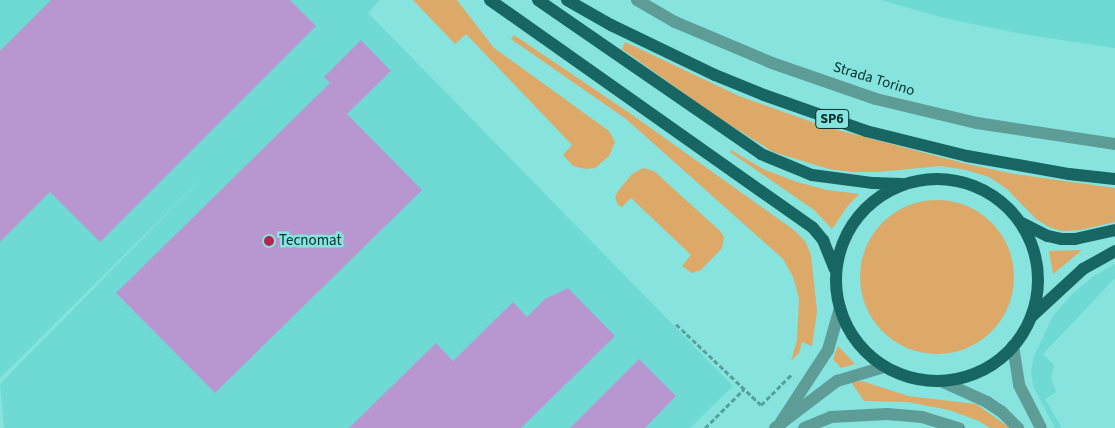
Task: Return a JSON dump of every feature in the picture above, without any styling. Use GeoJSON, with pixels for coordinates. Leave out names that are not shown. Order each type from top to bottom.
{"type":"FeatureCollection","features":[{"type":"Feature","properties":{"kind":"main road"},"geometry":{"type":"LineString","coordinates":[[490,0],[799,217],[823,240],[836,270],[840,308],[848,328],[862,348],[884,367],[916,380],[941,381],[969,376],[995,363],[1013,346],[1031,317],[1083,269],[1115,251]]}},
{"type":"Feature","properties":{"kind":"main road"},"geometry":{"type":"LineString","coordinates":[[538,0],[761,154],[812,174],[873,183],[905,184]]}},
{"type":"Feature","properties":{"kind":"main road","name":"SP6"},"geometry":{"type":"LineString","coordinates":[[567,0],[611,25],[714,75],[866,131],[967,156],[1069,174],[1115,179]]}},
{"type":"Feature","properties":{"kind":"main road"},"geometry":{"type":"LineString","coordinates":[[836,270],[841,246],[855,220],[877,198],[905,184],[925,179],[951,180],[973,186],[994,196],[1020,222],[1030,240],[1036,260],[1037,291],[1031,317]]}},
{"type":"Feature","properties":{"kind":"main road"},"geometry":{"type":"LineString","coordinates":[[1020,222],[1048,236],[1061,239],[1075,239],[1115,230]]}},
{"type":"Feature","properties":{"kind":"street","name":"Strada Torino"},"geometry":{"type":"LineString","coordinates":[[636,0],[675,22],[772,64],[876,99],[977,123],[1115,144]]}},
{"type":"Feature","properties":{"kind":"street"},"geometry":{"type":"LineString","coordinates":[[778,425],[828,350],[840,308]]}},
{"type":"Feature","properties":{"kind":"street"},"geometry":{"type":"LineString","coordinates":[[1013,346],[1019,385],[1041,428]]}},
{"type":"Feature","properties":{"kind":"street"},"geometry":{"type":"LineString","coordinates":[[778,425],[837,381],[884,367]]}},
{"type":"Feature","properties":{"kind":"street"},"geometry":{"type":"LineString","coordinates":[[941,381],[987,402],[1002,412],[1018,428]]}},
{"type":"Feature","properties":{"kind":"street"},"geometry":{"type":"LineString","coordinates":[[804,428],[831,417],[887,414],[922,417],[959,428]]}},
{"type":"Feature","properties":{"kind":"path"},"geometry":{"type":"LineString","coordinates":[[676,324],[744,389],[705,428]]}},
{"type":"Feature","properties":{"kind":"shaded area"},"geometry":{"type":"Polygon","coordinates":[[[0,0],[380,0],[368,13],[733,386],[690,428],[4,428],[0,384],[208,172],[0,378],[0,0]]]}},
{"type":"Feature","properties":{"kind":"shaded area"},"geometry":{"type":"Polygon","coordinates":[[[413,0],[457,0],[494,48],[609,131],[615,142],[609,156],[595,168],[586,169],[573,166],[563,155],[572,145],[466,34],[455,44],[413,0]]]}},
{"type":"Feature","properties":{"kind":"shaded area"},"geometry":{"type":"Polygon","coordinates":[[[881,0],[1115,0],[1115,48],[1022,34],[944,18],[881,0]]]}},
{"type":"Feature","properties":{"kind":"shaded area"},"geometry":{"type":"Polygon","coordinates":[[[514,35],[631,114],[794,230],[805,241],[811,255],[817,311],[812,346],[802,342],[799,353],[791,361],[797,340],[799,298],[793,277],[783,259],[626,119],[511,39],[514,35]]]}},
{"type":"Feature","properties":{"kind":"shaded area"},"geometry":{"type":"Polygon","coordinates":[[[625,42],[739,96],[823,126],[967,164],[1014,174],[1115,188],[1115,222],[1080,230],[1062,231],[1049,227],[1036,219],[1007,189],[989,177],[966,170],[940,166],[877,172],[854,172],[829,169],[773,152],[719,118],[622,49],[625,42]]]}},
{"type":"Feature","properties":{"kind":"shaded area"},"geometry":{"type":"Polygon","coordinates":[[[731,150],[763,169],[797,182],[827,190],[859,194],[847,207],[832,229],[814,210],[730,152],[731,150]]]}},
{"type":"Feature","properties":{"kind":"shaded area"},"geometry":{"type":"Polygon","coordinates":[[[643,168],[654,171],[720,231],[724,237],[722,248],[701,270],[692,273],[682,266],[691,255],[631,198],[622,207],[618,205],[615,197],[618,191],[632,174],[643,168]]]}},
{"type":"Feature","properties":{"kind":"shaded area"},"geometry":{"type":"Polygon","coordinates":[[[937,200],[952,201],[966,206],[980,213],[991,223],[1001,234],[1008,248],[1013,262],[1013,292],[1008,306],[1001,320],[991,331],[980,341],[966,348],[952,353],[937,354],[922,353],[908,348],[894,341],[883,331],[873,320],[866,306],[861,292],[860,277],[861,262],[866,248],[873,234],[883,223],[894,213],[908,206],[922,201],[937,200]]]}},
{"type":"Feature","properties":{"kind":"shaded area"},"geometry":{"type":"Polygon","coordinates":[[[1082,250],[1053,274],[1049,251],[1082,250]]]}},
{"type":"Feature","properties":{"kind":"shaded area"},"geometry":{"type":"Polygon","coordinates":[[[1115,264],[1115,278],[1043,354],[1054,365],[1051,379],[1056,392],[1045,399],[1062,428],[1055,428],[1033,386],[1031,371],[1034,356],[1053,316],[1073,293],[1094,276],[1115,264]]]}},
{"type":"Feature","properties":{"kind":"shaded area"},"geometry":{"type":"Polygon","coordinates":[[[838,346],[855,364],[841,368],[833,359],[838,346]]]}},
{"type":"Feature","properties":{"kind":"shaded area"},"geometry":{"type":"Polygon","coordinates":[[[862,381],[908,396],[976,404],[1010,428],[990,428],[979,421],[949,410],[908,402],[864,401],[851,382],[862,381]]]}},
{"type":"Feature","properties":{"kind":"building"},"geometry":{"type":"Polygon","coordinates":[[[51,0],[290,0],[316,26],[100,242],[50,192],[0,242],[0,51],[51,0]]]}},
{"type":"Feature","properties":{"kind":"building","name":"Tecnomat"},"geometry":{"type":"Polygon","coordinates":[[[361,40],[391,71],[347,114],[422,190],[215,393],[116,293],[330,83],[324,77],[361,40]]]}},
{"type":"Feature","properties":{"kind":"building"},"geometry":{"type":"Polygon","coordinates":[[[568,288],[615,336],[521,428],[349,428],[436,343],[453,361],[513,302],[527,317],[545,299],[568,288]]]}},
{"type":"Feature","properties":{"kind":"building"},"geometry":{"type":"Polygon","coordinates":[[[639,359],[676,396],[645,428],[570,428],[639,359]]]}},
{"type":"Feature","properties":{"kind":"place","name":"Tecnomat"},"geometry":{"type":"Point","coordinates":[269,241]}}]}
